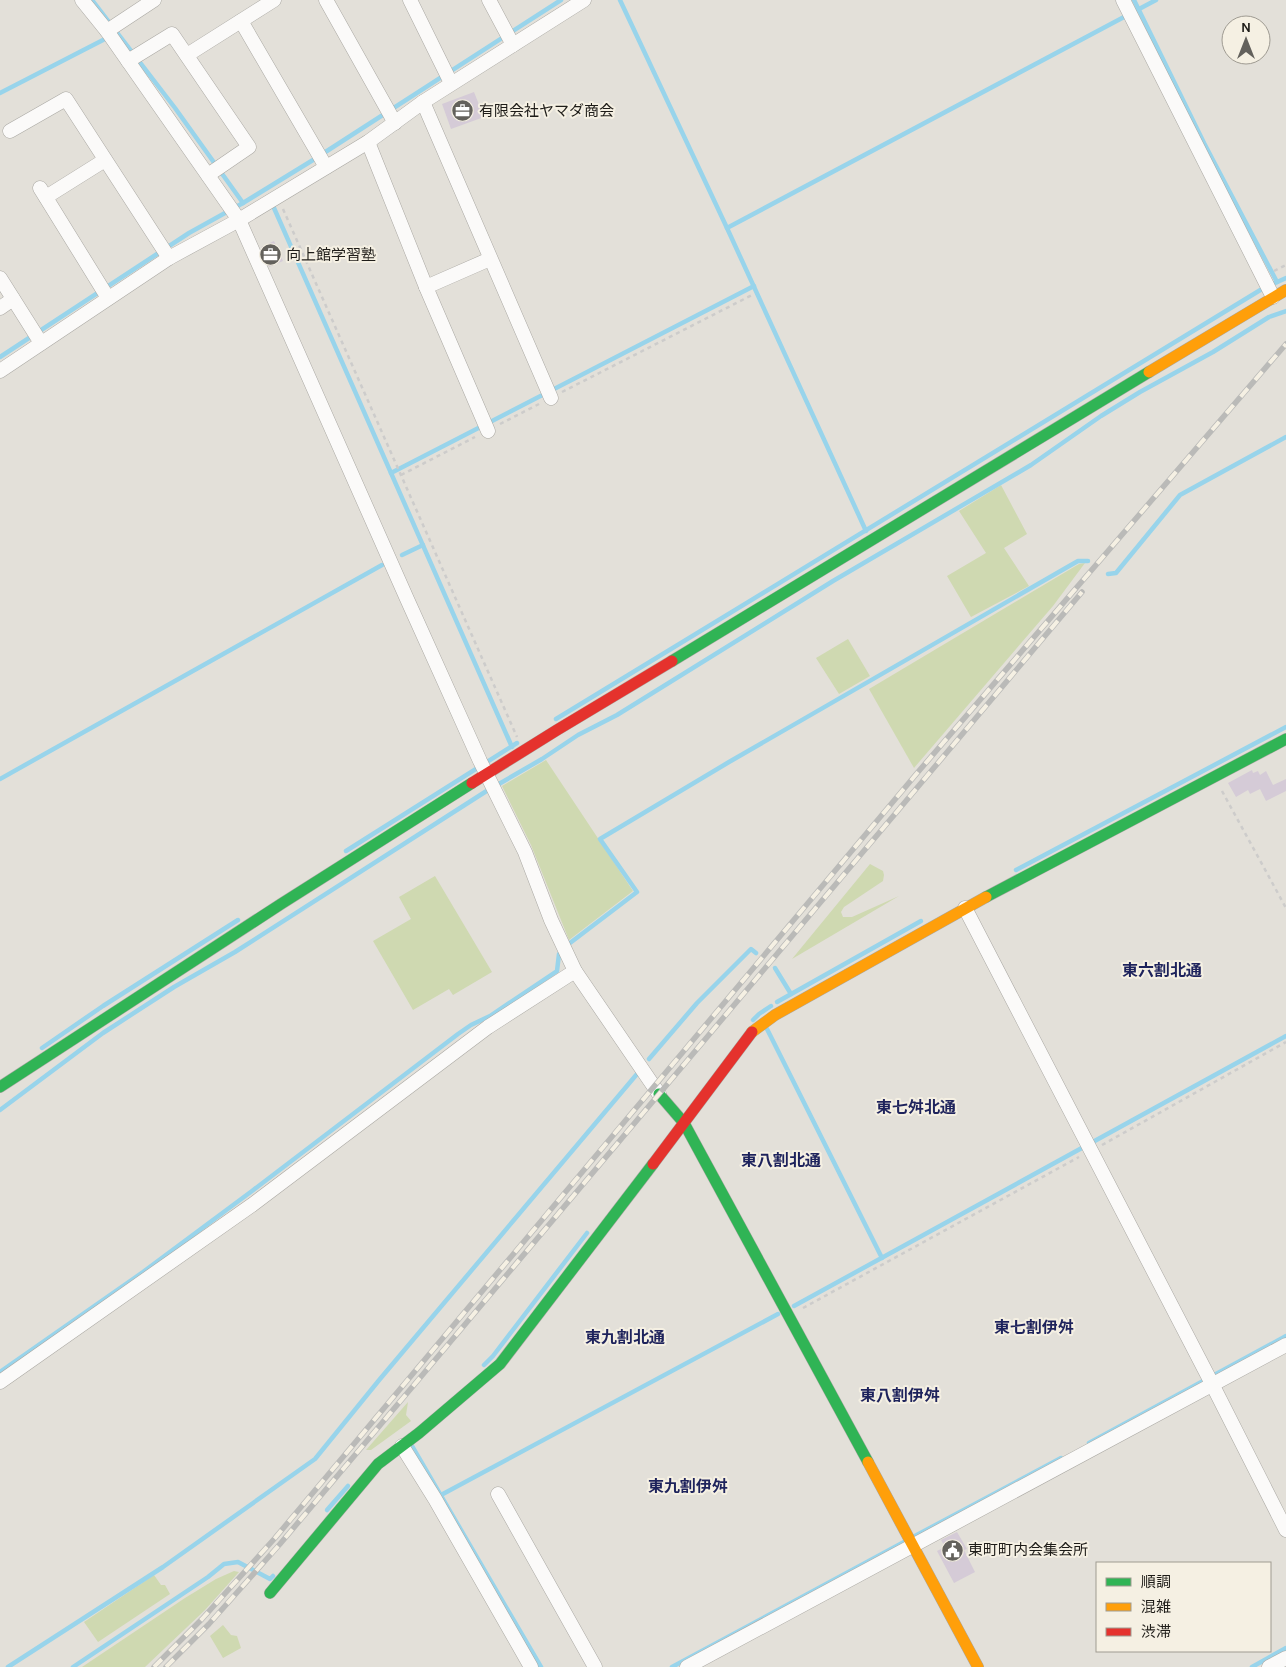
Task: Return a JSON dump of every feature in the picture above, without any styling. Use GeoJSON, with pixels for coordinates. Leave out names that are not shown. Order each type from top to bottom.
{"type":"FeatureCollection","features":[{"type":"Feature","properties":{"kind":"street"},"geometry":{"type":"LineString","coordinates":[[82,0],[112,28],[215,171],[407,599],[525,852],[551,920],[575,971],[657,1090],[683,1122],[790,1316],[978,1667]]}},
{"type":"Feature","properties":{"kind":"street"},"geometry":{"type":"LineString","coordinates":[[112,28],[154,0]]}},
{"type":"Feature","properties":{"kind":"street"},"geometry":{"type":"LineString","coordinates":[[187,55],[274,0]]}},
{"type":"Feature","properties":{"kind":"street"},"geometry":{"type":"LineString","coordinates":[[326,0],[391,115]]}},
{"type":"Feature","properties":{"kind":"street"},"geometry":{"type":"LineString","coordinates":[[410,0],[448,77]]}},
{"type":"Feature","properties":{"kind":"street"},"geometry":{"type":"LineString","coordinates":[[490,0],[509,37]]}},
{"type":"Feature","properties":{"kind":"street"},"geometry":{"type":"LineString","coordinates":[[0,371],[37,337],[165,253],[234,212],[278,197],[322,159],[368,142],[391,115],[423,102],[448,77],[509,37],[578,2]]}},
{"type":"Feature","properties":{"kind":"street"},"geometry":{"type":"LineString","coordinates":[[1128,9],[1271,285],[1286,290]]}},
{"type":"Feature","properties":{"kind":"street"},"geometry":{"type":"LineString","coordinates":[[240,21],[322,159]]}},
{"type":"Feature","properties":{"kind":"street"},"geometry":{"type":"LineString","coordinates":[[134,58],[172,34],[249,147],[215,171]]}},
{"type":"Feature","properties":{"kind":"street"},"geometry":{"type":"LineString","coordinates":[[10,132],[66,99],[165,253]]}},
{"type":"Feature","properties":{"kind":"street"},"geometry":{"type":"LineString","coordinates":[[423,102],[549,394]]}},
{"type":"Feature","properties":{"kind":"street"},"geometry":{"type":"LineString","coordinates":[[368,142],[426,287],[486,426]]}},
{"type":"Feature","properties":{"kind":"street"},"geometry":{"type":"LineString","coordinates":[[105,160],[43,192],[105,293]]}},
{"type":"Feature","properties":{"kind":"street"},"geometry":{"type":"LineString","coordinates":[[426,287],[490,258]]}},
{"type":"Feature","properties":{"kind":"street"},"geometry":{"type":"LineString","coordinates":[[0,278],[37,337]]}},
{"type":"Feature","properties":{"kind":"street"},"geometry":{"type":"LineString","coordinates":[[0,1087],[281,904],[1271,285]]}},
{"type":"Feature","properties":{"kind":"street"},"geometry":{"type":"LineString","coordinates":[[0,308],[13,299]]}},
{"type":"Feature","properties":{"kind":"street"},"geometry":{"type":"LineString","coordinates":[[270,1593],[378,1464],[500,1364],[555,1294],[750,1033],[775,1015],[965,908],[1286,739]]}},
{"type":"Feature","properties":{"kind":"street"},"geometry":{"type":"LineString","coordinates":[[965,908],[1286,1530]]}},
{"type":"Feature","properties":{"kind":"street"},"geometry":{"type":"LineString","coordinates":[[0,1382],[252,1205],[488,1027],[575,971]]}},
{"type":"Feature","properties":{"kind":"street"},"geometry":{"type":"LineString","coordinates":[[687,1667],[911,1541],[1210,1380],[1286,1345]]}},
{"type":"Feature","properties":{"kind":"street"},"geometry":{"type":"LineString","coordinates":[[407,1442],[435,1499],[530,1667]]}},
{"type":"Feature","properties":{"kind":"street"},"geometry":{"type":"LineString","coordinates":[[498,1494],[595,1667]]}},
{"type":"Feature","properties":{"kind":"street"},"geometry":{"type":"LineString","coordinates":[[1269,1667],[1286,1658]]}},
{"type":"Feature","properties":{"kind":"path"},"geometry":{"type":"LineString","coordinates":[[278,197],[515,735]]}},
{"type":"Feature","properties":{"kind":"path"},"geometry":{"type":"LineString","coordinates":[[1271,285],[1286,264]]}},
{"type":"Feature","properties":{"kind":"path"},"geometry":{"type":"LineString","coordinates":[[400,474],[486,426],[754,294]]}},
{"type":"Feature","properties":{"kind":"path"},"geometry":{"type":"LineString","coordinates":[[1214,776],[1286,908]]}},
{"type":"Feature","properties":{"kind":"path"},"geometry":{"type":"LineString","coordinates":[[790,1316],[1089,1147],[1286,1042]]}},
{"type":"Feature","properties":{"kind":"green space"},"geometry":{"type":"Polygon","coordinates":[[[1001,485],[1027,534],[1004,548],[1029,586],[971,617],[947,576],[986,553],[959,511],[1001,485]]]}},
{"type":"Feature","properties":{"kind":"green space"},"geometry":{"type":"Polygon","coordinates":[[[1085,563],[1053,606],[914,768],[869,689],[1079,564],[1085,563]]]}},
{"type":"Feature","properties":{"kind":"green space"},"geometry":{"type":"Polygon","coordinates":[[[848,639],[870,676],[839,694],[816,658],[848,639]]]}},
{"type":"Feature","properties":{"kind":"green space"},"geometry":{"type":"Polygon","coordinates":[[[546,760],[633,891],[569,940],[531,845],[502,786],[546,760]]]}},
{"type":"Feature","properties":{"kind":"green space"},"geometry":{"type":"Polygon","coordinates":[[[870,864],[883,871],[883,881],[844,907],[841,912],[843,917],[852,917],[899,896],[792,959],[870,864]]]}},
{"type":"Feature","properties":{"kind":"green space"},"geometry":{"type":"Polygon","coordinates":[[[435,876],[492,972],[453,995],[449,989],[413,1010],[373,941],[411,919],[399,897],[435,876]]]}},
{"type":"Feature","properties":{"kind":"green space"},"geometry":{"type":"Polygon","coordinates":[[[408,1402],[406,1415],[411,1421],[371,1450],[366,1450],[408,1402]]]}},
{"type":"Feature","properties":{"kind":"green space"},"geometry":{"type":"Polygon","coordinates":[[[234,1571],[239,1572],[205,1610],[145,1667],[82,1667],[185,1598],[216,1579],[234,1571]]]}},
{"type":"Feature","properties":{"kind":"green space"},"geometry":{"type":"Polygon","coordinates":[[[154,1575],[161,1585],[165,1585],[170,1594],[98,1642],[84,1622],[154,1575]]]}},
{"type":"Feature","properties":{"kind":"green space"},"geometry":{"type":"Polygon","coordinates":[[[223,1625],[231,1635],[237,1636],[241,1648],[223,1658],[210,1636],[223,1625]]]}},
{"type":"Feature","properties":{"kind":"building","name":"有限会社ヤマダ商会"},"geometry":{"type":"Polygon","coordinates":[[[474,92],[484,117],[451,129],[442,104],[474,92]]]}},
{"type":"Feature","properties":{"kind":"building","name":"向上館学習塾"},"geometry":{"type":"Polygon","coordinates":[[[274,241],[283,261],[269,267],[261,247],[274,241]]]}},
{"type":"Feature","properties":{"kind":"building"},"geometry":{"type":"Polygon","coordinates":[[[1252,770],[1253,773],[1258,771],[1260,775],[1266,771],[1273,785],[1286,779],[1286,791],[1266,801],[1260,789],[1250,794],[1248,790],[1236,797],[1228,783],[1252,770]]]}},
{"type":"Feature","properties":{"kind":"building"},"geometry":{"type":"Polygon","coordinates":[[[957,1532],[967,1549],[964,1550],[975,1572],[954,1583],[937,1551],[945,1547],[941,1540],[957,1532]]]}},
{"type":"Feature","properties":{"kind":"waterway"},"geometry":{"type":"LineString","coordinates":[[92,0],[175,108],[243,203]]}},
{"type":"Feature","properties":{"kind":"waterway"},"geometry":{"type":"LineString","coordinates":[[0,357],[189,233],[243,203],[313,160],[561,0]]}},
{"type":"Feature","properties":{"kind":"waterway"},"geometry":{"type":"LineString","coordinates":[[620,0],[866,531]]}},
{"type":"Feature","properties":{"kind":"waterway"},"geometry":{"type":"LineString","coordinates":[[1134,0],[1204,143],[1277,282]]}},
{"type":"Feature","properties":{"kind":"waterway"},"geometry":{"type":"LineString","coordinates":[[727,228],[1156,0]]}},
{"type":"Feature","properties":{"kind":"waterway"},"geometry":{"type":"LineString","coordinates":[[0,93],[103,40]]}},
{"type":"Feature","properties":{"kind":"waterway"},"geometry":{"type":"LineString","coordinates":[[274,208],[512,747]]}},
{"type":"Feature","properties":{"kind":"waterway"},"geometry":{"type":"LineString","coordinates":[[556,719],[1262,289],[1286,278]]}},
{"type":"Feature","properties":{"kind":"waterway"},"geometry":{"type":"LineString","coordinates":[[391,473],[754,286]]}},
{"type":"Feature","properties":{"kind":"waterway"},"geometry":{"type":"LineString","coordinates":[[0,1110],[103,1033],[174,987],[235,952],[485,792],[542,759],[578,735],[617,715],[833,581],[1031,465],[1101,416],[1140,392],[1213,352],[1269,317],[1286,311]]}},
{"type":"Feature","properties":{"kind":"waterway"},"geometry":{"type":"LineString","coordinates":[[1108,574],[1116,573],[1180,495],[1286,437]]}},
{"type":"Feature","properties":{"kind":"waterway"},"geometry":{"type":"LineString","coordinates":[[402,555],[423,545]]}},
{"type":"Feature","properties":{"kind":"waterway"},"geometry":{"type":"LineString","coordinates":[[570,943],[637,892],[600,839],[729,762],[1078,561],[1088,561]]}},
{"type":"Feature","properties":{"kind":"waterway"},"geometry":{"type":"LineString","coordinates":[[0,779],[382,565]]}},
{"type":"Feature","properties":{"kind":"waterway"},"geometry":{"type":"LineString","coordinates":[[1016,870],[1286,727]]}},
{"type":"Feature","properties":{"kind":"waterway"},"geometry":{"type":"LineString","coordinates":[[346,851],[517,743]]}},
{"type":"Feature","properties":{"kind":"waterway"},"geometry":{"type":"LineString","coordinates":[[42,1048],[103,1006],[238,920]]}},
{"type":"Feature","properties":{"kind":"waterway"},"geometry":{"type":"LineString","coordinates":[[777,1002],[921,921]]}},
{"type":"Feature","properties":{"kind":"waterway"},"geometry":{"type":"LineString","coordinates":[[649,1059],[697,1003],[751,949],[756,953]]}},
{"type":"Feature","properties":{"kind":"waterway"},"geometry":{"type":"LineString","coordinates":[[0,1372],[143,1272],[458,1034],[490,1016],[557,971],[559,954]]}},
{"type":"Feature","properties":{"kind":"waterway"},"geometry":{"type":"LineString","coordinates":[[775,968],[791,994]]}},
{"type":"Feature","properties":{"kind":"waterway"},"geometry":{"type":"LineString","coordinates":[[753,1020],[771,1006]]}},
{"type":"Feature","properties":{"kind":"waterway"},"geometry":{"type":"LineString","coordinates":[[767,1029],[882,1258]]}},
{"type":"Feature","properties":{"kind":"waterway"},"geometry":{"type":"LineString","coordinates":[[794,1306],[1286,1036]]}},
{"type":"Feature","properties":{"kind":"waterway"},"geometry":{"type":"LineString","coordinates":[[8,1667],[163,1567],[315,1459],[637,1074]]}},
{"type":"Feature","properties":{"kind":"waterway"},"geometry":{"type":"LineString","coordinates":[[484,1365],[493,1356],[587,1233]]}},
{"type":"Feature","properties":{"kind":"waterway"},"geometry":{"type":"LineString","coordinates":[[441,1495],[778,1314]]}},
{"type":"Feature","properties":{"kind":"waterway"},"geometry":{"type":"LineString","coordinates":[[1089,1443],[1286,1336]]}},
{"type":"Feature","properties":{"kind":"waterway"},"geometry":{"type":"LineString","coordinates":[[412,1446],[541,1667]]}},
{"type":"Feature","properties":{"kind":"waterway"},"geometry":{"type":"LineString","coordinates":[[913,1537],[1061,1458]]}},
{"type":"Feature","properties":{"kind":"waterway"},"geometry":{"type":"LineString","coordinates":[[327,1510],[348,1486]]}},
{"type":"Feature","properties":{"kind":"waterway"},"geometry":{"type":"LineString","coordinates":[[672,1667],[904,1542]]}},
{"type":"Feature","properties":{"kind":"waterway"},"geometry":{"type":"LineString","coordinates":[[73,1667],[208,1577],[224,1564],[238,1562],[270,1579],[273,1576]]}},
{"type":"Feature","properties":{"kind":"waterway"},"geometry":{"type":"LineString","coordinates":[[1252,1667],[1286,1648]]}},
{"type":"Feature","properties":{"kind":"railway"},"geometry":{"type":"LineString","coordinates":[[154,1667],[202,1619],[275,1538],[918,772],[1286,344]]}},
{"type":"Feature","properties":{"kind":"railway"},"geometry":{"type":"LineString","coordinates":[[166,1667],[209,1624],[280,1544],[1082,592]]}},
{"type":"Feature","properties":{"kind":"traffic: fast"},"geometry":{"type":"LineString","coordinates":[[672,661],[1149,372]]}},
{"type":"Feature","properties":{"kind":"traffic: fast"},"geometry":{"type":"LineString","coordinates":[[986,897],[1286,739]]}},
{"type":"Feature","properties":{"kind":"traffic: fast"},"geometry":{"type":"LineString","coordinates":[[0,1087],[281,904],[472,783]]}},
{"type":"Feature","properties":{"kind":"traffic: fast"},"geometry":{"type":"LineString","coordinates":[[659,1094],[684,1123],[868,1462]]}},
{"type":"Feature","properties":{"kind":"traffic: fast"},"geometry":{"type":"LineString","coordinates":[[270,1593],[378,1464],[419,1433],[500,1364],[653,1164]]}},
{"type":"Feature","properties":{"kind":"traffic: slow"},"geometry":{"type":"LineString","coordinates":[[1149,372],[1286,290]]}},
{"type":"Feature","properties":{"kind":"traffic: slow"},"geometry":{"type":"LineString","coordinates":[[752,1032],[775,1015],[986,897]]}},
{"type":"Feature","properties":{"kind":"traffic: slow"},"geometry":{"type":"LineString","coordinates":[[868,1462],[978,1667]]}},
{"type":"Feature","properties":{"kind":"traffic: jam"},"geometry":{"type":"LineString","coordinates":[[472,783],[672,661]]}},
{"type":"Feature","properties":{"kind":"traffic: jam"},"geometry":{"type":"LineString","coordinates":[[653,1164],[752,1032]]}},
{"type":"Feature","properties":{"kind":"place","name":"有限会社ヤマダ商会"},"geometry":{"type":"Point","coordinates":[463,111]}},
{"type":"Feature","properties":{"kind":"place","name":"向上館学習塾"},"geometry":{"type":"Point","coordinates":[270,255]}},
{"type":"Feature","properties":{"kind":"place","name":"東町町内会集会所"},"geometry":{"type":"Point","coordinates":[952,1550]}},
{"type":"Feature","properties":{"kind":"district","name":"東六割北通"},"geometry":{"type":"Point","coordinates":[1162,970]}},
{"type":"Feature","properties":{"kind":"district","name":"東七舛北通"},"geometry":{"type":"Point","coordinates":[916,1107]}},
{"type":"Feature","properties":{"kind":"district","name":"東八割北通"},"geometry":{"type":"Point","coordinates":[781,1160]}},
{"type":"Feature","properties":{"kind":"district","name":"東七割伊舛"},"geometry":{"type":"Point","coordinates":[1034,1327]}},
{"type":"Feature","properties":{"kind":"district","name":"東九割北通"},"geometry":{"type":"Point","coordinates":[625,1337]}},
{"type":"Feature","properties":{"kind":"district","name":"東八割伊舛"},"geometry":{"type":"Point","coordinates":[900,1395]}},
{"type":"Feature","properties":{"kind":"district","name":"東九割伊舛"},"geometry":{"type":"Point","coordinates":[688,1486]}}]}
